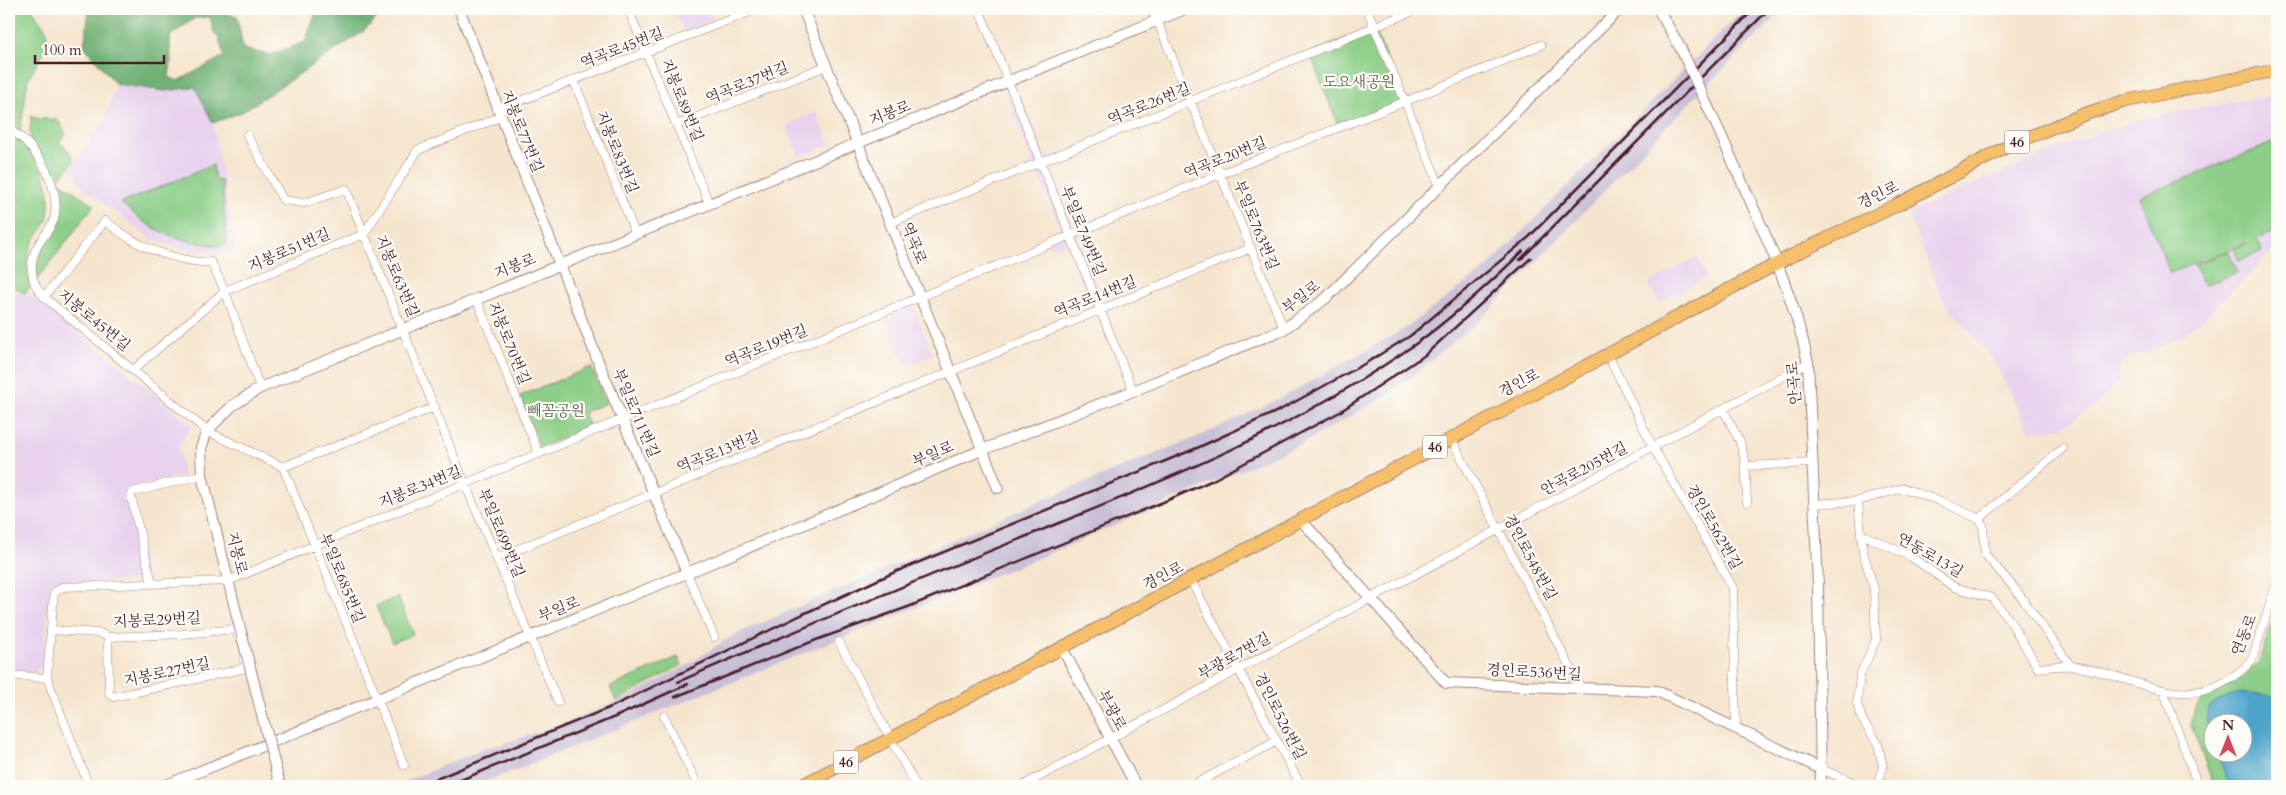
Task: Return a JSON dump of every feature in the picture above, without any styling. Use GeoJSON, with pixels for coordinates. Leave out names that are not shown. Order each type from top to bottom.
{"type":"FeatureCollection","features":[{"type":"Feature","properties":{"kind":"main road","name":"경인로"},"geometry":{"type":"LineString","coordinates":[[801,786],[1301,520],[1777,263],[1899,204],[2012,144],[2085,114],[2122,102],[2277,70]]}},
{"type":"Feature","properties":{"kind":"street","name":"지봉로77번길"},"geometry":{"type":"LineString","coordinates":[[458,9],[560,264]]}},
{"type":"Feature","properties":{"kind":"street","name":"지봉로89번길"},"geometry":{"type":"LineString","coordinates":[[628,9],[648,53],[709,203]]}},
{"type":"Feature","properties":{"kind":"street","name":"역곡로45번길"},"geometry":{"type":"LineString","coordinates":[[499,114],[574,81],[757,9]]}},
{"type":"Feature","properties":{"kind":"street","name":"역곡로"},"geometry":{"type":"LineString","coordinates":[[802,9],[998,488]]}},
{"type":"Feature","properties":{"kind":"street","name":"부일로749번길"},"geometry":{"type":"LineString","coordinates":[[979,9],[1007,74],[1007,81],[1133,391]]}},
{"type":"Feature","properties":{"kind":"street"},"geometry":{"type":"LineString","coordinates":[[1153,9],[1157,20]]}},
{"type":"Feature","properties":{"kind":"street","name":"지봉로"},"geometry":{"type":"LineString","coordinates":[[280,786],[237,624],[202,475],[201,448],[207,431],[232,406],[260,388],[476,298],[1185,9]]}},
{"type":"Feature","properties":{"kind":"street"},"geometry":{"type":"LineString","coordinates":[[1366,9],[1440,187]]}},
{"type":"Feature","properties":{"kind":"street","name":"역곡로26번길"},"geometry":{"type":"LineString","coordinates":[[890,223],[1418,9]]}},
{"type":"Feature","properties":{"kind":"street","name":"부일로"},"geometry":{"type":"LineString","coordinates":[[164,786],[687,573],[982,450],[1284,329],[1326,299],[1620,9]]}},
{"type":"Feature","properties":{"kind":"street","name":"안곡로"},"geometry":{"type":"LineString","coordinates":[[1658,9],[1681,49],[1721,135],[1777,263],[1804,340],[1808,363],[1815,504],[1821,786]]}},
{"type":"Feature","properties":{"kind":"street","name":"부일로763번길"},"geometry":{"type":"LineString","coordinates":[[1157,20],[1284,329]]}},
{"type":"Feature","properties":{"kind":"street","name":"역곡로20번길"},"geometry":{"type":"LineString","coordinates":[[920,298],[1220,174],[1404,102],[1541,44]]}},
{"type":"Feature","properties":{"kind":"street","name":"역곡로37번길"},"geometry":{"type":"LineString","coordinates":[[677,125],[826,66]]}},
{"type":"Feature","properties":{"kind":"street","name":"지봉로83번길"},"geometry":{"type":"LineString","coordinates":[[574,81],[635,233]]}},
{"type":"Feature","properties":{"kind":"street","name":"지봉로63번길"},"geometry":{"type":"LineString","coordinates":[[364,234],[418,150],[499,114]]}},
{"type":"Feature","properties":{"kind":"street"},"geometry":{"type":"LineString","coordinates":[[9,130],[24,138],[32,148],[44,166],[55,193],[53,221],[37,247],[31,264],[33,284],[44,297]]}},
{"type":"Feature","properties":{"kind":"street","name":"지봉로63번길"},"geometry":{"type":"LineString","coordinates":[[247,135],[284,200],[304,203],[346,189],[404,328]]}},
{"type":"Feature","properties":{"kind":"street","name":"지봉로45번길"},"geometry":{"type":"LineString","coordinates":[[133,370],[225,291],[211,262],[180,258],[154,250],[131,240],[105,221],[44,297],[207,431]]}},
{"type":"Feature","properties":{"kind":"street","name":"지봉로51번길"},"geometry":{"type":"LineString","coordinates":[[225,291],[364,234]]}},
{"type":"Feature","properties":{"kind":"street","name":"역곡로14번길"},"geometry":{"type":"LineString","coordinates":[[950,372],[1251,248]]}},
{"type":"Feature","properties":{"kind":"street","name":"부일로711번길"},"geometry":{"type":"LineString","coordinates":[[560,264],[687,573]]}},
{"type":"Feature","properties":{"kind":"street"},"geometry":{"type":"LineString","coordinates":[[225,291],[260,388]]}},
{"type":"Feature","properties":{"kind":"street","name":"지봉로70번길"},"geometry":{"type":"LineString","coordinates":[[476,298],[539,454]]}},
{"type":"Feature","properties":{"kind":"street","name":"역곡로19번길"},"geometry":{"type":"LineString","coordinates":[[623,419],[920,298]]}},
{"type":"Feature","properties":{"kind":"street","name":"부일로699번길"},"geometry":{"type":"LineString","coordinates":[[404,328],[465,484],[558,702]]}},
{"type":"Feature","properties":{"kind":"street","name":"경인로562번길"},"geometry":{"type":"LineString","coordinates":[[1608,355],[1653,447],[1732,588],[1736,728]]}},
{"type":"Feature","properties":{"kind":"street","name":"안곡로205번길"},"geometry":{"type":"LineString","coordinates":[[1371,597],[1500,530],[1808,363]]}},
{"type":"Feature","properties":{"kind":"street","name":"역곡로13번길"},"geometry":{"type":"LineString","coordinates":[[497,558],[950,372]]}},
{"type":"Feature","properties":{"kind":"street"},"geometry":{"type":"LineString","coordinates":[[207,431],[283,467],[434,407]]}},
{"type":"Feature","properties":{"kind":"street"},"geometry":{"type":"LineString","coordinates":[[1723,410],[1740,442],[1745,466],[1747,502]]}},
{"type":"Feature","properties":{"kind":"street","name":"지봉로34번길"},"geometry":{"type":"LineString","coordinates":[[228,581],[623,419]]}},
{"type":"Feature","properties":{"kind":"street","name":"경인로548번길"},"geometry":{"type":"LineString","coordinates":[[1452,438],[1582,690]]}},
{"type":"Feature","properties":{"kind":"street"},"geometry":{"type":"LineString","coordinates":[[1815,504],[1858,501],[1903,488],[1940,501],[1979,519],[2063,448]]}},
{"type":"Feature","properties":{"kind":"street"},"geometry":{"type":"LineString","coordinates":[[1745,466],[1813,463]]}},
{"type":"Feature","properties":{"kind":"street","name":"부일로685번길"},"geometry":{"type":"LineString","coordinates":[[283,467],[404,765]]}},
{"type":"Feature","properties":{"kind":"street"},"geometry":{"type":"LineString","coordinates":[[152,583],[131,497],[133,492],[202,475]]}},
{"type":"Feature","properties":{"kind":"street"},"geometry":{"type":"LineString","coordinates":[[1858,501],[1863,552],[1874,589],[1876,640],[1860,675],[1857,704],[1863,721],[1878,744],[1883,767],[1877,786]]}},
{"type":"Feature","properties":{"kind":"street","name":"연동로13길"},"geometry":{"type":"LineString","coordinates":[[1979,519],[1983,524],[1985,554],[2016,590],[2071,666]]}},
{"type":"Feature","properties":{"kind":"street","name":"경인로536번길"},"geometry":{"type":"LineString","coordinates":[[1301,520],[1446,683],[1582,690],[1657,691],[1821,770]]}},
{"type":"Feature","properties":{"kind":"street","name":"연동로13길"},"geometry":{"type":"LineString","coordinates":[[1861,534],[1910,556],[1954,587],[1992,598],[2010,621],[2038,668],[2071,666],[2164,690],[2190,694]]}},
{"type":"Feature","properties":{"kind":"street"},"geometry":{"type":"LineString","coordinates":[[687,573],[714,637]]}},
{"type":"Feature","properties":{"kind":"street","name":"경인로526번길"},"geometry":{"type":"LineString","coordinates":[[1190,579],[1301,786]]}},
{"type":"Feature","properties":{"kind":"street"},"geometry":{"type":"LineString","coordinates":[[89,786],[47,678],[54,593],[62,587],[228,581]]}},
{"type":"Feature","properties":{"kind":"street","name":"연동로"},"geometry":{"type":"LineString","coordinates":[[2190,694],[2206,690],[2226,680],[2243,669],[2252,660],[2277,582]]}},
{"type":"Feature","properties":{"kind":"street","name":"부광로7번길"},"geometry":{"type":"LineString","coordinates":[[1022,786],[1371,597]]}},
{"type":"Feature","properties":{"kind":"street","name":"지봉로29번길"},"geometry":{"type":"LineString","coordinates":[[50,630],[100,633],[108,637],[183,634],[237,624]]}},
{"type":"Feature","properties":{"kind":"street","name":"지봉로27번길"},"geometry":{"type":"LineString","coordinates":[[108,637],[109,693],[114,697],[246,668],[237,624]]}},
{"type":"Feature","properties":{"kind":"street"},"geometry":{"type":"LineString","coordinates":[[839,642],[916,786]]}},
{"type":"Feature","properties":{"kind":"street","name":"부광로"},"geometry":{"type":"LineString","coordinates":[[1062,648],[1136,786]]}},
{"type":"Feature","properties":{"kind":"street"},"geometry":{"type":"LineString","coordinates":[[9,675],[47,678]]}},
{"type":"Feature","properties":{"kind":"street"},"geometry":{"type":"LineString","coordinates":[[2164,690],[2198,786]]}},
{"type":"Feature","properties":{"kind":"street"},"geometry":{"type":"LineString","coordinates":[[664,716],[698,786]]}},
{"type":"Feature","properties":{"kind":"street"},"geometry":{"type":"LineString","coordinates":[[1191,786],[1277,741]]}},
{"type":"Feature","properties":{"kind":"street"},"geometry":{"type":"LineString","coordinates":[[1821,770],[1862,786]]}},
{"type":"Feature","properties":{"kind":"shaded area"},"geometry":{"type":"Polygon","coordinates":[[[674,9],[708,9],[713,21],[684,32],[674,9]]]}},
{"type":"Feature","properties":{"kind":"shaded area"},"geometry":{"type":"Polygon","coordinates":[[[1744,9],[1784,9],[1695,97],[1479,321],[1391,393],[1301,444],[1063,548],[476,786],[394,786],[480,750],[566,724],[630,696],[686,666],[734,635],[1036,503],[1209,432],[1281,398],[1406,328],[1485,269],[1744,9]]]}},
{"type":"Feature","properties":{"kind":"shaded area"},"geometry":{"type":"Polygon","coordinates":[[[116,84],[165,91],[195,87],[213,123],[235,249],[218,254],[204,250],[198,254],[151,239],[79,184],[72,165],[105,120],[116,84]]]}},
{"type":"Feature","properties":{"kind":"shaded area"},"geometry":{"type":"Polygon","coordinates":[[[1017,89],[1045,157],[1050,155],[1053,161],[1048,164],[1074,228],[1084,224],[1088,234],[1078,239],[1104,303],[1121,296],[1123,302],[1100,309],[1133,391],[1095,312],[1084,315],[1083,312],[1093,308],[1066,243],[1053,248],[1049,240],[1062,234],[1036,169],[1027,172],[1026,169],[1033,162],[1005,94],[1017,89]]]}},
{"type":"Feature","properties":{"kind":"shaded area"},"geometry":{"type":"Polygon","coordinates":[[[2277,94],[2277,247],[2207,315],[2180,338],[2121,361],[2118,381],[2096,405],[2063,427],[2030,432],[1995,363],[1943,300],[1908,213],[2056,149],[2128,123],[2155,116],[2277,94]]]}},
{"type":"Feature","properties":{"kind":"shaded area"},"geometry":{"type":"Polygon","coordinates":[[[816,112],[830,145],[799,157],[786,125],[816,112]]]}},
{"type":"Feature","properties":{"kind":"shaded area"},"geometry":{"type":"Polygon","coordinates":[[[1697,257],[1707,277],[1659,303],[1648,284],[1697,257]]]}},
{"type":"Feature","properties":{"kind":"shaded area"},"geometry":{"type":"Polygon","coordinates":[[[9,284],[46,305],[192,425],[179,447],[183,476],[125,489],[146,576],[140,580],[50,583],[43,664],[35,673],[9,671],[9,284]]]}},
{"type":"Feature","properties":{"kind":"shaded area"},"geometry":{"type":"Polygon","coordinates":[[[914,306],[933,355],[905,366],[885,318],[914,306]]]}},
{"type":"Feature","properties":{"kind":"green space"},"geometry":{"type":"Polygon","coordinates":[[[9,9],[32,9],[47,31],[46,49],[28,79],[19,139],[41,168],[49,193],[48,218],[29,252],[27,270],[30,287],[25,293],[9,284],[9,9]]]}},
{"type":"Feature","properties":{"kind":"green space"},"geometry":{"type":"Polygon","coordinates":[[[91,9],[224,9],[226,14],[237,16],[243,49],[270,55],[305,42],[317,9],[386,9],[364,31],[242,112],[213,123],[195,87],[165,91],[116,84],[84,46],[89,11],[91,9]],[[210,17],[195,18],[170,36],[171,63],[169,77],[178,81],[224,56],[219,38],[214,32],[210,17]]]}},
{"type":"Feature","properties":{"kind":"green space","name":"도요새공원"},"geometry":{"type":"Polygon","coordinates":[[[1374,27],[1404,102],[1339,128],[1310,53],[1374,27]]]}},
{"type":"Feature","properties":{"kind":"green space"},"geometry":{"type":"Polygon","coordinates":[[[31,115],[33,118],[58,120],[66,134],[59,142],[71,153],[74,162],[57,180],[94,205],[37,280],[38,258],[56,226],[60,205],[57,186],[31,139],[31,115]]]}},
{"type":"Feature","properties":{"kind":"green space"},"geometry":{"type":"Polygon","coordinates":[[[2277,141],[2277,231],[2257,239],[2262,252],[2239,261],[2234,249],[2247,243],[2170,273],[2139,197],[2277,141]]]}},
{"type":"Feature","properties":{"kind":"green space"},"geometry":{"type":"Polygon","coordinates":[[[213,165],[215,180],[222,181],[227,245],[198,243],[165,233],[145,223],[121,203],[213,165]]]}},
{"type":"Feature","properties":{"kind":"green space"},"geometry":{"type":"Polygon","coordinates":[[[2229,251],[2238,272],[2203,286],[2195,265],[2229,251]]]}},
{"type":"Feature","properties":{"kind":"green space","name":"빼꼼공원"},"geometry":{"type":"Polygon","coordinates":[[[591,367],[606,403],[584,412],[590,427],[540,447],[520,396],[591,367]]]}},
{"type":"Feature","properties":{"kind":"green space"},"geometry":{"type":"Polygon","coordinates":[[[398,597],[413,634],[392,643],[376,606],[398,597]]]}},
{"type":"Feature","properties":{"kind":"green space"},"geometry":{"type":"Polygon","coordinates":[[[2277,608],[2277,786],[2214,786],[2205,762],[2254,762],[2254,712],[2204,712],[2204,759],[2191,725],[2195,707],[2207,695],[2245,676],[2259,661],[2277,608]]]}},
{"type":"Feature","properties":{"kind":"green space"},"geometry":{"type":"Polygon","coordinates":[[[678,657],[682,665],[616,701],[610,687],[678,657]]]}},
{"type":"Feature","properties":{"kind":"water"},"geometry":{"type":"Polygon","coordinates":[[[2239,693],[2277,696],[2277,786],[2230,786],[2220,762],[2254,762],[2254,712],[2207,712],[2218,700],[2239,693]]]}},
{"type":"Feature","properties":{"kind":"railway"},"geometry":{"type":"LineString","coordinates":[[419,786],[611,707],[803,614],[895,572],[1197,448],[1280,410],[1366,363],[1410,336],[1529,237],[1754,9]]}},
{"type":"Feature","properties":{"kind":"railway"},"geometry":{"type":"LineString","coordinates":[[1520,260],[1769,9]]}},
{"type":"Feature","properties":{"kind":"railway"},"geometry":{"type":"LineString","coordinates":[[678,682],[855,606],[1131,494],[1229,451],[1277,427],[1324,402],[1414,345],[1470,300],[1523,251]]}},
{"type":"Feature","properties":{"kind":"railway"},"geometry":{"type":"LineString","coordinates":[[675,697],[816,640],[908,607],[1213,480],[1338,413],[1425,355],[1531,258]]}},
{"type":"Feature","properties":{"kind":"railway"},"geometry":{"type":"LineString","coordinates":[[446,786],[615,717],[688,684]]}}]}
